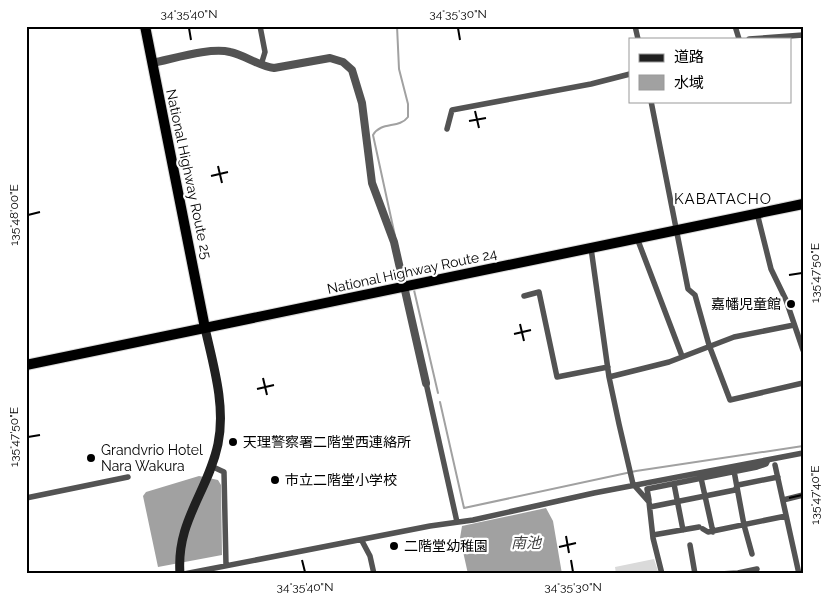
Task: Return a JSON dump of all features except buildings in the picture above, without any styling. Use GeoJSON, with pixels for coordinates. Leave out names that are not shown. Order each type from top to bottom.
{"type":"FeatureCollection","features":[{"type":"Feature","properties":{"kind":"highway","name":"National Highway Route 25"},"geometry":{"type":"LineString","coordinates":[[145,26],[205,328]]}},
{"type":"Feature","properties":{"kind":"highway","name":"National Highway Route 24"},"geometry":{"type":"LineString","coordinates":[[26,365],[803,204]]}},
{"type":"Feature","properties":{"kind":"main road"},"geometry":{"type":"LineString","coordinates":[[180,569],[181,541],[184,527],[210,470],[218,444],[221,420],[205,328]]}},
{"type":"Feature","properties":{"kind":"street"},"geometry":{"type":"LineString","coordinates":[[260,26],[266,52],[262,65]]}},
{"type":"Feature","properties":{"kind":"street"},"geometry":{"type":"LineString","coordinates":[[735,26],[739,38]]}},
{"type":"Feature","properties":{"kind":"street"},"geometry":{"type":"LineString","coordinates":[[762,38],[803,35]]}},
{"type":"Feature","properties":{"kind":"street"},"geometry":{"type":"LineString","coordinates":[[152,63],[216,51],[230,52],[274,68],[330,58],[343,62],[352,70],[362,103],[372,183],[394,242],[457,522]]}},
{"type":"Feature","properties":{"kind":"street"},"geometry":{"type":"LineString","coordinates":[[447,129],[452,110],[591,84],[629,74]]}},
{"type":"Feature","properties":{"kind":"street"},"geometry":{"type":"LineString","coordinates":[[651,102],[688,289],[695,295],[709,345],[730,400],[803,384]]}},
{"type":"Feature","properties":{"kind":"street"},"geometry":{"type":"LineString","coordinates":[[757,213],[772,269],[786,300],[803,350]]}},
{"type":"Feature","properties":{"kind":"street"},"geometry":{"type":"LineString","coordinates":[[637,238],[682,356]]}},
{"type":"Feature","properties":{"kind":"street"},"geometry":{"type":"LineString","coordinates":[[591,248],[609,377],[629,469],[636,489],[650,505]]}},
{"type":"Feature","properties":{"kind":"street"},"geometry":{"type":"LineString","coordinates":[[524,296],[539,292],[557,376],[608,367]]}},
{"type":"Feature","properties":{"kind":"street"},"geometry":{"type":"LineString","coordinates":[[609,377],[669,362],[734,336],[794,324]]}},
{"type":"Feature","properties":{"kind":"street"},"geometry":{"type":"LineString","coordinates":[[636,489],[803,454]]}},
{"type":"Feature","properties":{"kind":"street"},"geometry":{"type":"LineString","coordinates":[[184,574],[362,541],[594,493],[647,489],[674,484],[757,467],[766,464],[768,460]]}},
{"type":"Feature","properties":{"kind":"street"},"geometry":{"type":"LineString","coordinates":[[775,465],[799,574]]}},
{"type":"Feature","properties":{"kind":"street"},"geometry":{"type":"LineString","coordinates":[[210,470],[224,472],[226,565]]}},
{"type":"Feature","properties":{"kind":"street"},"geometry":{"type":"LineString","coordinates":[[734,472],[744,525],[752,554]]}},
{"type":"Feature","properties":{"kind":"street"},"geometry":{"type":"LineString","coordinates":[[26,498],[128,477]]}},
{"type":"Feature","properties":{"kind":"street"},"geometry":{"type":"LineString","coordinates":[[650,505],[678,502],[736,488],[738,485],[778,477]]}},
{"type":"Feature","properties":{"kind":"street"},"geometry":{"type":"LineString","coordinates":[[701,478],[713,532]]}},
{"type":"Feature","properties":{"kind":"street"},"geometry":{"type":"LineString","coordinates":[[674,484],[684,530]]}},
{"type":"Feature","properties":{"kind":"street"},"geometry":{"type":"LineString","coordinates":[[647,489],[653,535],[662,574]]}},
{"type":"Feature","properties":{"kind":"street"},"geometry":{"type":"LineString","coordinates":[[783,500],[803,495]]}},
{"type":"Feature","properties":{"kind":"street"},"geometry":{"type":"LineString","coordinates":[[653,535],[701,528],[713,532],[786,516]]}},
{"type":"Feature","properties":{"kind":"street"},"geometry":{"type":"LineString","coordinates":[[362,541],[370,556],[374,574]]}},
{"type":"Feature","properties":{"kind":"street"},"geometry":{"type":"LineString","coordinates":[[690,545],[696,574]]}},
{"type":"Feature","properties":{"kind":"street"},"geometry":{"type":"LineString","coordinates":[[795,555],[803,553]]}},
{"type":"Feature","properties":{"kind":"street"},"geometry":{"type":"LineString","coordinates":[[720,574],[738,573],[758,568]]}},
{"type":"Feature","properties":{"kind":"shaded area"},"geometry":{"type":"Polygon","coordinates":[[[654,559],[659,574],[616,574],[615,567],[654,559]]]}},
{"type":"Feature","properties":{"kind":"water"},"geometry":{"type":"Polygon","coordinates":[[[199,476],[218,480],[221,485],[222,555],[158,567],[143,496],[146,492],[199,476]]]}},
{"type":"Feature","properties":{"kind":"water","name":"南池"},"geometry":{"type":"Polygon","coordinates":[[[546,508],[553,521],[562,574],[468,574],[460,538],[462,526],[546,508]]]}},
{"type":"Feature","properties":{"kind":"waterway"},"geometry":{"type":"LineString","coordinates":[[395,236],[373,135],[381,128],[400,123],[408,117],[408,104],[399,69],[397,26]]}},
{"type":"Feature","properties":{"kind":"waterway"},"geometry":{"type":"LineString","coordinates":[[414,290],[438,393]]}},
{"type":"Feature","properties":{"kind":"waterway"},"geometry":{"type":"LineString","coordinates":[[440,402],[464,508],[636,471],[803,446]]}},
{"type":"Feature","properties":{"kind":"place","name":"嘉幡児童館"},"geometry":{"type":"Point","coordinates":[791,304]}},
{"type":"Feature","properties":{"kind":"place","name":"天理警察署二階堂西連絡所"},"geometry":{"type":"Point","coordinates":[233,442]}},
{"type":"Feature","properties":{"kind":"place","name":"Grandvrio Hotel Nara Wakura"},"geometry":{"type":"Point","coordinates":[91,458]}},
{"type":"Feature","properties":{"kind":"place","name":"市立二階堂小学校"},"geometry":{"type":"Point","coordinates":[275,480]}},
{"type":"Feature","properties":{"kind":"place","name":"二階堂幼稚園"},"geometry":{"type":"Point","coordinates":[394,546]}},
{"type":"Feature","properties":{"kind":"district","name":"KABATACHO"},"geometry":{"type":"Point","coordinates":[723,199]}}]}
